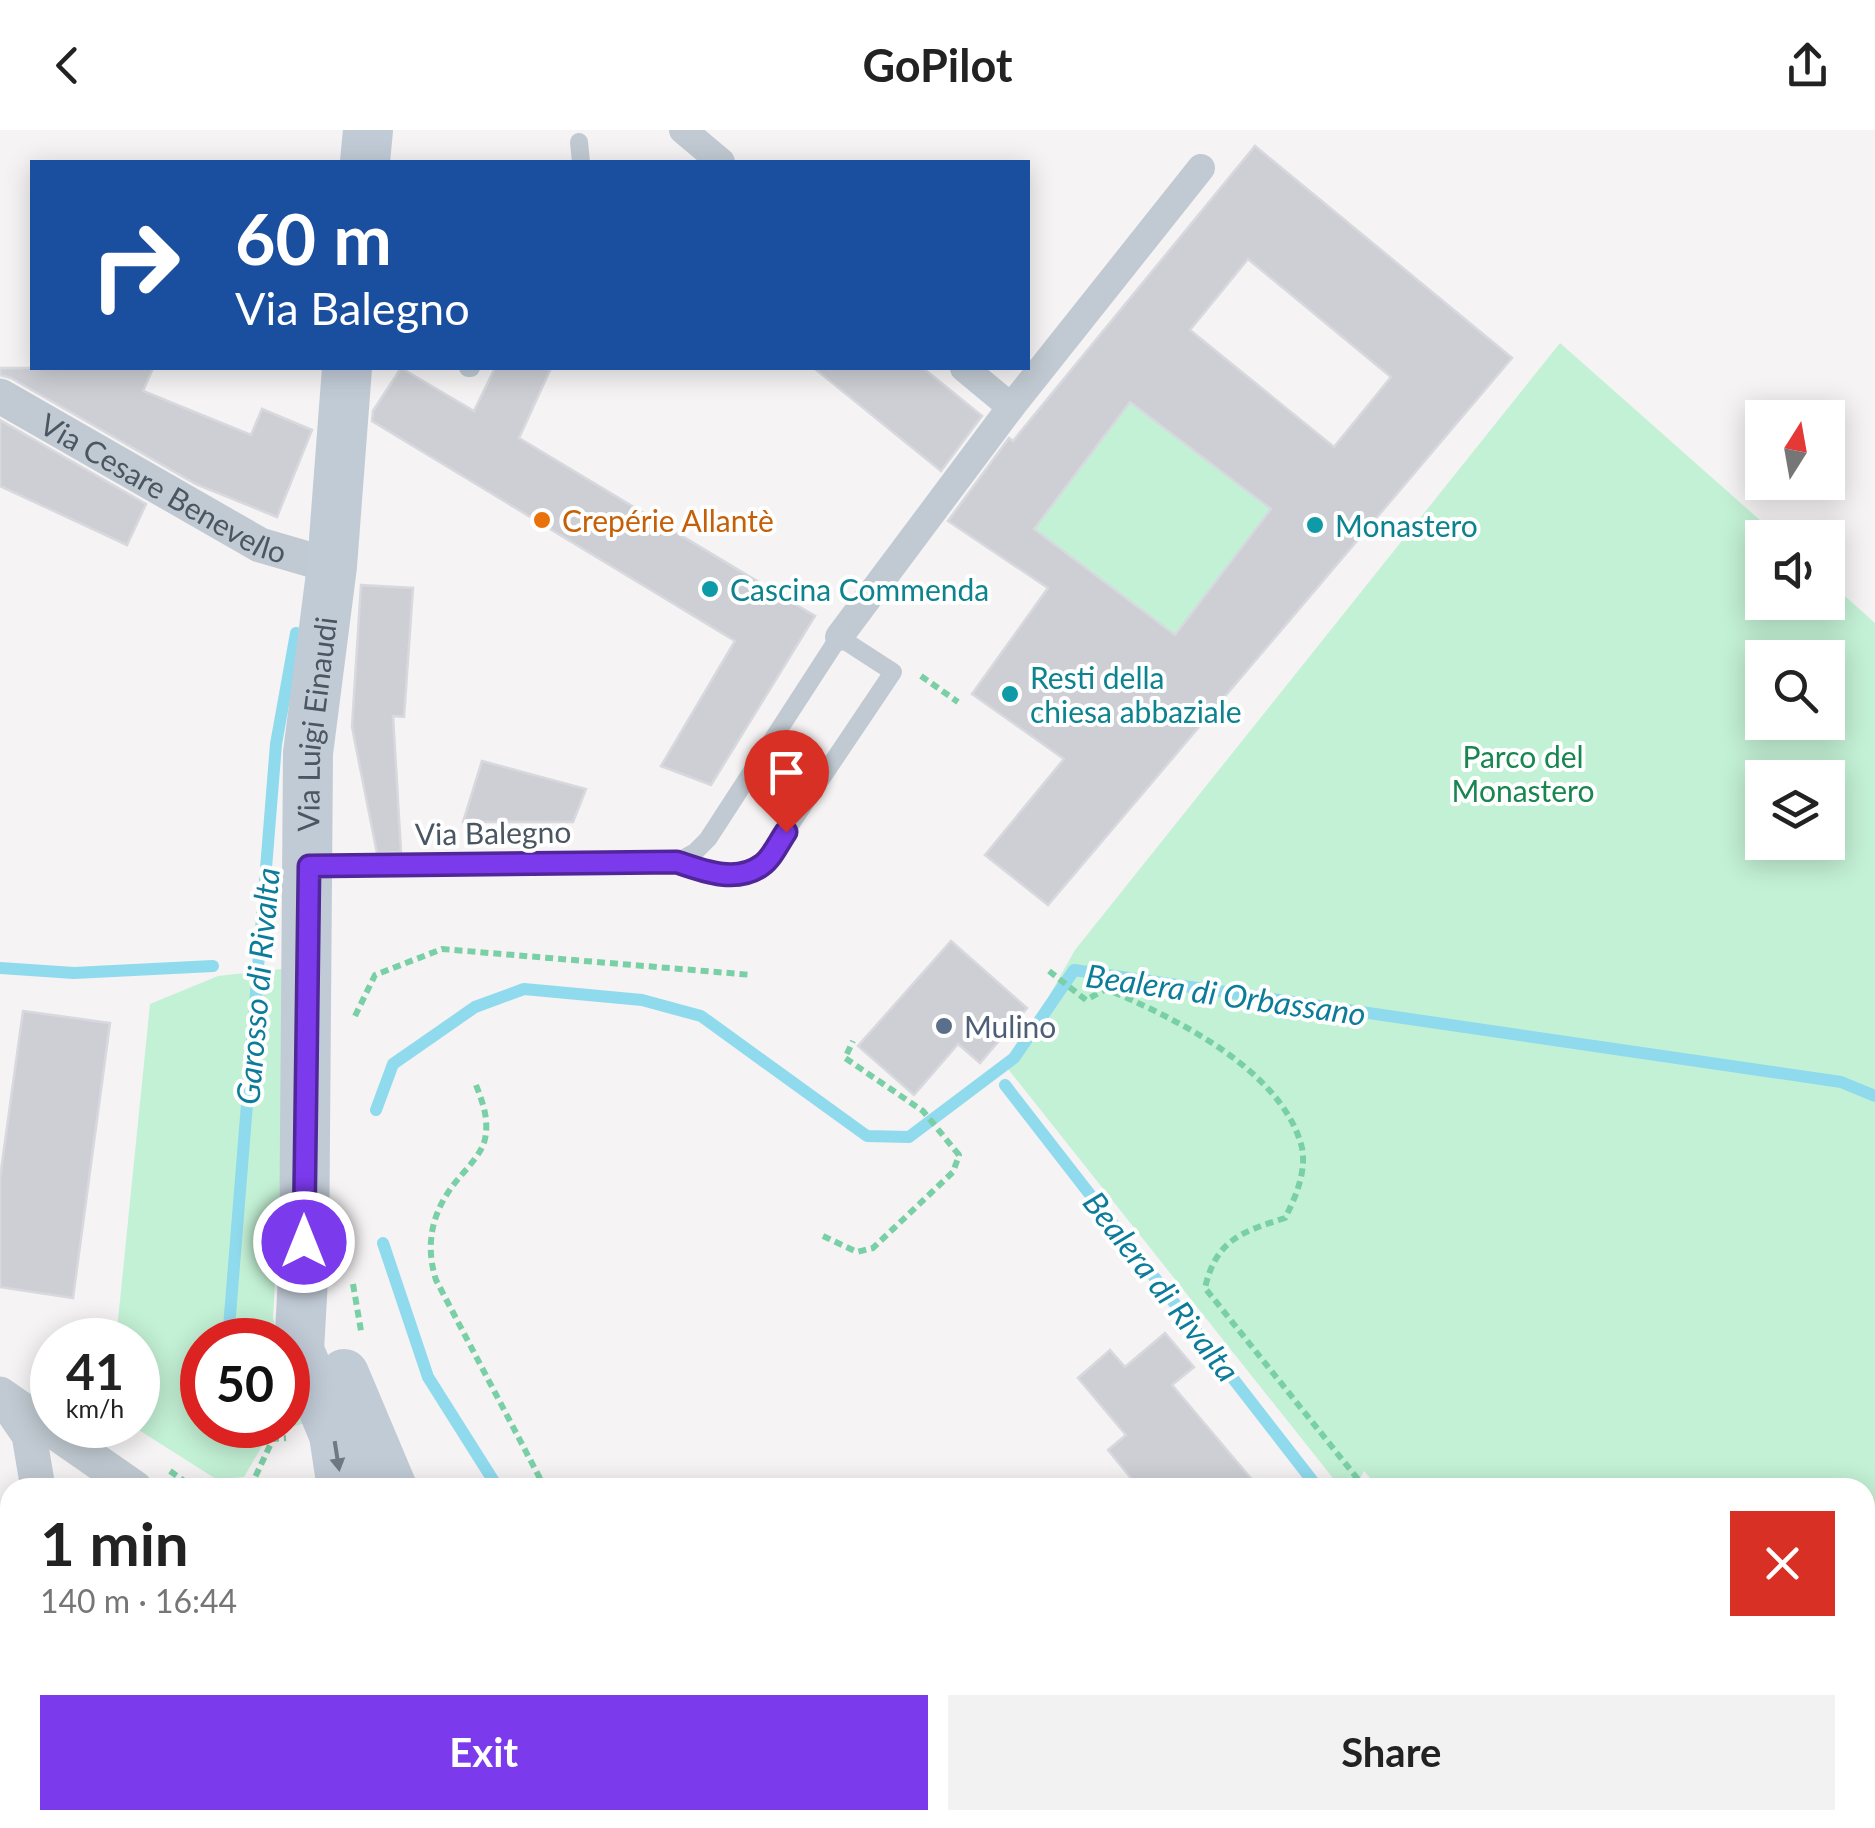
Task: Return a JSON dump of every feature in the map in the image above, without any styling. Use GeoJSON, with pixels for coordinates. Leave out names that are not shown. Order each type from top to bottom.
{"type":"FeatureCollection","features":[{"type":"Feature","properties":{"kind":"main road"},"geometry":{"type":"LineString","coordinates":[[365,160],[368,130]]}},
{"type":"Feature","properties":{"kind":"main road","name":"Via Luigi Einaudi"},"geometry":{"type":"LineString","coordinates":[[347,370],[332,566],[308,753],[309,866],[327,1264],[345,1378],[388,1478]]}},
{"type":"Feature","properties":{"kind":"main road","name":"Via Luigi Einaudi"},"geometry":{"type":"LineString","coordinates":[[327,1264],[299,1350],[334,1435],[340,1478]]}},
{"type":"Feature","properties":{"kind":"street"},"geometry":{"type":"LineString","coordinates":[[683,130],[720,160]]}},
{"type":"Feature","properties":{"kind":"street"},"geometry":{"type":"LineString","coordinates":[[840,637],[1010,407],[1201,168]]}},
{"type":"Feature","properties":{"kind":"street"},"geometry":{"type":"LineString","coordinates":[[966,370],[1010,407]]}},
{"type":"Feature","properties":{"kind":"street","name":"Via Cesare Benevello"},"geometry":{"type":"LineString","coordinates":[[0,396],[260,545],[332,566]]}},
{"type":"Feature","properties":{"kind":"street"},"geometry":{"type":"LineString","coordinates":[[1,1394],[30,1434],[37,1478]]}},
{"type":"Feature","properties":{"kind":"street"},"geometry":{"type":"LineString","coordinates":[[1,1394],[121,1478]]}},
{"type":"Feature","properties":{"kind":"lane"},"geometry":{"type":"LineString","coordinates":[[579,142],[582,160]]}},
{"type":"Feature","properties":{"kind":"lane"},"geometry":{"type":"LineString","coordinates":[[677,862],[696,852],[708,839],[840,637]]}},
{"type":"Feature","properties":{"kind":"lane","name":"Via Balegno"},"geometry":{"type":"LineString","coordinates":[[309,866],[677,862],[712,874],[737,874],[764,864],[893,672],[840,637]]}},
{"type":"Feature","properties":{"kind":"path"},"geometry":{"type":"LineString","coordinates":[[349,1029],[376,976],[442,948],[752,975]]}},
{"type":"Feature","properties":{"kind":"path"},"geometry":{"type":"LineString","coordinates":[[1049,971],[1086,1000],[1106,990],[1166,1014],[1244,1064],[1287,1112],[1302,1147],[1299,1190],[1285,1218],[1244,1231],[1211,1261],[1205,1288],[1356,1478]]}},
{"type":"Feature","properties":{"kind":"path"},"geometry":{"type":"LineString","coordinates":[[823,1236],[857,1252],[873,1248],[953,1172],[959,1155],[923,1111],[845,1058],[853,1041]]}},
{"type":"Feature","properties":{"kind":"path"},"geometry":{"type":"LineString","coordinates":[[476,1086],[486,1111],[484,1142],[439,1208],[429,1241],[431,1264],[541,1478]]}},
{"type":"Feature","properties":{"kind":"path"},"geometry":{"type":"LineString","coordinates":[[327,1264],[362,1336]]}},
{"type":"Feature","properties":{"kind":"path"},"geometry":{"type":"LineString","coordinates":[[255,1478],[273,1439],[334,1435]]}},
{"type":"Feature","properties":{"kind":"green space","name":"Parco del Monastero"},"geometry":{"type":"Polygon","coordinates":[[[1560,343],[1760,520],[1745,520],[1745,620],[1845,620],[1845,596],[1875,623],[1875,1478],[1370,1478],[1364,1471],[1360,1478],[1333,1478],[1008,1069],[1075,950],[1560,343]]]}},
{"type":"Feature","properties":{"kind":"green space"},"geometry":{"type":"Polygon","coordinates":[[[1130,402],[1271,509],[1175,635],[1034,529],[1130,402]]]}},
{"type":"Feature","properties":{"kind":"green space"},"geometry":{"type":"Polygon","coordinates":[[[291,968],[273,1318],[180,1318],[180,1448],[261,1448],[244,1477],[214,1478],[160,1443],[160,1318],[118,1318],[150,1004],[218,976],[291,968]]]}},
{"type":"Feature","properties":{"kind":"building","name":"Monastero"},"geometry":{"type":"Polygon","coordinates":[[[1255,146],[1512,358],[1048,905],[985,855],[1064,759],[972,694],[1048,588],[948,521],[1009,438],[1013,441],[1255,146]],[[1248,259],[1190,330],[1334,447],[1391,377],[1248,259]],[[1130,402],[1034,529],[1175,635],[1271,509],[1130,402]]]}},
{"type":"Feature","properties":{"kind":"building"},"geometry":{"type":"Polygon","coordinates":[[[0,368],[152,370],[143,391],[251,435],[262,409],[312,430],[277,517],[196,484],[0,375],[0,368]]]}},
{"type":"Feature","properties":{"kind":"building","name":"Cascina Commenda"},"geometry":{"type":"Polygon","coordinates":[[[400,370],[474,411],[494,370],[550,370],[519,438],[815,616],[711,785],[661,766],[735,641],[372,421],[373,411],[400,370]]]}},
{"type":"Feature","properties":{"kind":"building"},"geometry":{"type":"Polygon","coordinates":[[[816,370],[925,370],[982,416],[941,471],[816,370]]]}},
{"type":"Feature","properties":{"kind":"building"},"geometry":{"type":"Polygon","coordinates":[[[0,420],[146,504],[127,545],[0,486],[0,420]]]}},
{"type":"Feature","properties":{"kind":"building"},"geometry":{"type":"Polygon","coordinates":[[[361,585],[413,588],[404,717],[393,716],[401,852],[377,853],[352,727],[361,585]]]}},
{"type":"Feature","properties":{"kind":"building"},"geometry":{"type":"Polygon","coordinates":[[[482,761],[586,789],[573,822],[463,822],[482,761]]]}},
{"type":"Feature","properties":{"kind":"building","name":"Mulino"},"geometry":{"type":"Polygon","coordinates":[[[951,941],[1027,1008],[980,1063],[958,1044],[914,1095],[858,1046],[951,941]]]}},
{"type":"Feature","properties":{"kind":"building"},"geometry":{"type":"Polygon","coordinates":[[[23,1011],[110,1023],[73,1298],[0,1287],[0,1178],[23,1011]]]}},
{"type":"Feature","properties":{"kind":"building"},"geometry":{"type":"Polygon","coordinates":[[[1165,1333],[1194,1367],[1172,1385],[1251,1478],[1131,1478],[1108,1450],[1126,1435],[1078,1378],[1110,1350],[1125,1367],[1165,1333]]]}},
{"type":"Feature","properties":{"kind":"waterway","name":"Garosso di Rivalta"},"geometry":{"type":"LineString","coordinates":[[230,1318],[276,744],[296,633]]}},
{"type":"Feature","properties":{"kind":"waterway","name":"Bealera di Rivalta"},"geometry":{"type":"LineString","coordinates":[[0,968],[74,973],[213,966]]}},
{"type":"Feature","properties":{"kind":"waterway","name":"Bealera di Orbassano"},"geometry":{"type":"LineString","coordinates":[[376,1110],[393,1064],[475,1007],[524,989],[642,1000],[701,1016],[867,1136],[909,1137],[1014,1058],[1074,970],[1841,1082],[1875,1096]]}},
{"type":"Feature","properties":{"kind":"waterway","name":"Bealera di Rivalta"},"geometry":{"type":"LineString","coordinates":[[1005,1085],[1310,1478]]}},
{"type":"Feature","properties":{"kind":"waterway","name":"Bealera di Orbassano"},"geometry":{"type":"LineString","coordinates":[[383,1243],[428,1377],[492,1478]]}},
{"type":"Feature","properties":{"kind":"place","name":"Crepérie Allantè"},"geometry":{"type":"Point","coordinates":[542,520]}},
{"type":"Feature","properties":{"kind":"place","name":"Monastero"},"geometry":{"type":"Point","coordinates":[1315,525]}},
{"type":"Feature","properties":{"kind":"place","name":"Cascina Commenda"},"geometry":{"type":"Point","coordinates":[710,589]}},
{"type":"Feature","properties":{"kind":"place","name":"Resti della chiesa abbaziale"},"geometry":{"type":"Point","coordinates":[1010,694]}},
{"type":"Feature","properties":{"kind":"place","name":"Mulino"},"geometry":{"type":"Point","coordinates":[944,1026]}},
{"type":"Feature","properties":{"kind":"route"},"geometry":{"type":"LineString","coordinates":[[304,1242],[309,866],[677,862],[712,874],[737,874],[764,864],[786,832]]}}]}
